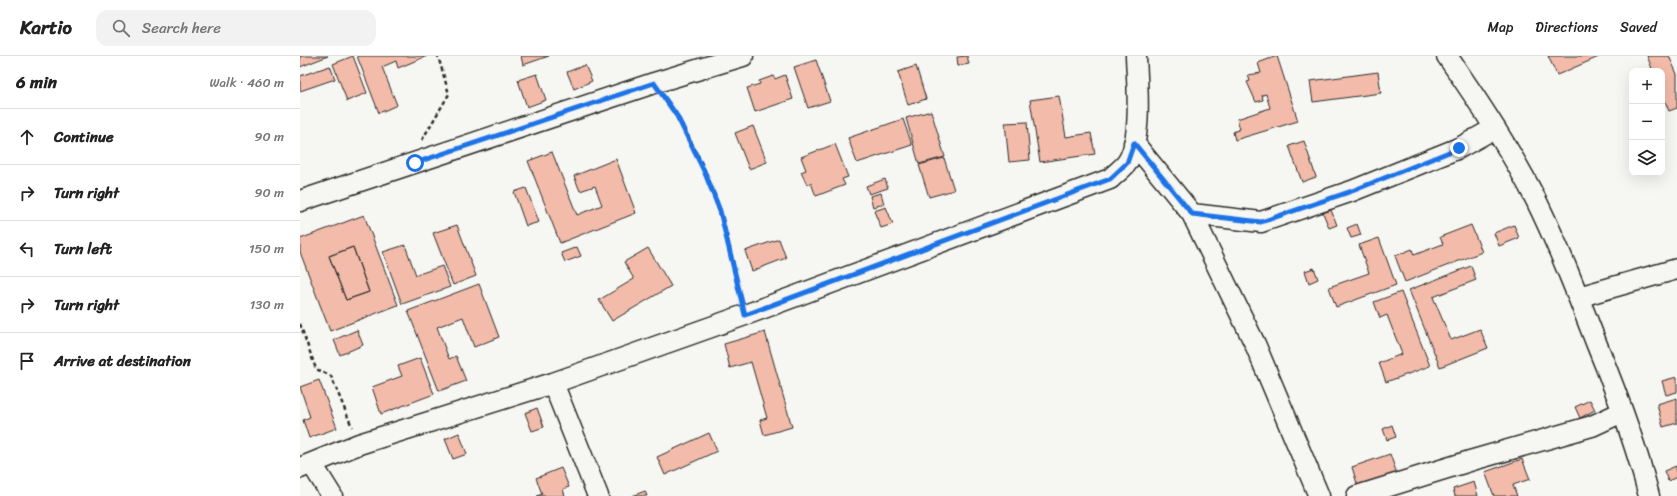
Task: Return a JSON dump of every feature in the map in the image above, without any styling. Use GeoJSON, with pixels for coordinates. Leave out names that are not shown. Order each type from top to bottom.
{"type":"FeatureCollection","features":[{"type":"Feature","properties":{"kind":"street"},"geometry":{"type":"LineString","coordinates":[[300,201],[654,83],[741,56]]}},
{"type":"Feature","properties":{"kind":"street"},"geometry":{"type":"LineString","coordinates":[[332,496],[306,466],[358,444],[553,384],[745,315],[1110,179],[1127,163],[1134,143],[1138,120],[1136,56]]}},
{"type":"Feature","properties":{"kind":"street"},"geometry":{"type":"LineString","coordinates":[[1447,56],[1495,128],[1536,200],[1578,297],[1622,412],[1641,465],[1649,496]]}},
{"type":"Feature","properties":{"kind":"street"},"geometry":{"type":"LineString","coordinates":[[1192,214],[1261,222],[1366,186],[1459,148],[1495,128]]}},
{"type":"Feature","properties":{"kind":"street"},"geometry":{"type":"LineString","coordinates":[[1134,143],[1192,214],[1255,344],[1319,496]]}},
{"type":"Feature","properties":{"kind":"street"},"geometry":{"type":"LineString","coordinates":[[1578,297],[1677,269]]}},
{"type":"Feature","properties":{"kind":"street"},"geometry":{"type":"LineString","coordinates":[[553,384],[598,496]]}},
{"type":"Feature","properties":{"kind":"street"},"geometry":{"type":"LineString","coordinates":[[1357,496],[1473,460],[1592,426],[1622,412]]}},
{"type":"Feature","properties":{"kind":"path"},"geometry":{"type":"LineString","coordinates":[[415,163],[423,138],[449,94],[438,56]]}},
{"type":"Feature","properties":{"kind":"path"},"geometry":{"type":"LineString","coordinates":[[654,83],[677,116],[705,173],[720,211],[745,315]]}},
{"type":"Feature","properties":{"kind":"path"},"geometry":{"type":"LineString","coordinates":[[300,324],[316,369],[331,376],[358,444]]}},
{"type":"Feature","properties":{"kind":"building"},"geometry":{"type":"Polygon","coordinates":[[[300,56],[328,56],[300,67],[300,56]]]}},
{"type":"Feature","properties":{"kind":"building"},"geometry":{"type":"Polygon","coordinates":[[[353,56],[367,93],[347,101],[333,64],[353,56]]]}},
{"type":"Feature","properties":{"kind":"building"},"geometry":{"type":"Polygon","coordinates":[[[357,56],[427,56],[398,68],[396,61],[382,67],[397,105],[379,113],[357,56]]]}},
{"type":"Feature","properties":{"kind":"building"},"geometry":{"type":"Polygon","coordinates":[[[521,56],[549,56],[523,65],[521,56]]]}},
{"type":"Feature","properties":{"kind":"building"},"geometry":{"type":"Polygon","coordinates":[[[967,56],[969,64],[958,66],[957,57],[967,56]]]}},
{"type":"Feature","properties":{"kind":"building"},"geometry":{"type":"Polygon","coordinates":[[[1277,56],[1298,121],[1235,140],[1233,132],[1240,129],[1237,119],[1270,108],[1266,94],[1262,95],[1263,100],[1256,102],[1247,82],[1250,81],[1248,75],[1261,73],[1258,63],[1277,56]]]}},
{"type":"Feature","properties":{"kind":"building"},"geometry":{"type":"Polygon","coordinates":[[[1548,56],[1601,56],[1557,75],[1548,56]]]}},
{"type":"Feature","properties":{"kind":"building"},"geometry":{"type":"Polygon","coordinates":[[[1647,56],[1669,56],[1677,74],[1677,108],[1669,111],[1665,101],[1665,68],[1652,68],[1647,56]]]}},
{"type":"Feature","properties":{"kind":"building"},"geometry":{"type":"Polygon","coordinates":[[[816,60],[830,101],[808,108],[794,67],[816,60]]]}},
{"type":"Feature","properties":{"kind":"building"},"geometry":{"type":"Polygon","coordinates":[[[585,65],[592,81],[574,89],[567,72],[585,65]]]}},
{"type":"Feature","properties":{"kind":"building"},"geometry":{"type":"Polygon","coordinates":[[[330,66],[335,79],[300,91],[300,76],[330,66]]]}},
{"type":"Feature","properties":{"kind":"building"},"geometry":{"type":"Polygon","coordinates":[[[916,66],[926,99],[908,105],[898,72],[916,66]]]}},
{"type":"Feature","properties":{"kind":"building"},"geometry":{"type":"Polygon","coordinates":[[[1378,72],[1381,93],[1313,102],[1310,81],[1378,72]]]}},
{"type":"Feature","properties":{"kind":"building"},"geometry":{"type":"Polygon","coordinates":[[[537,74],[546,100],[527,107],[518,80],[537,74]]]}},
{"type":"Feature","properties":{"kind":"building"},"geometry":{"type":"Polygon","coordinates":[[[785,75],[793,99],[755,112],[747,88],[760,84],[759,81],[773,76],[775,79],[785,75]]]}},
{"type":"Feature","properties":{"kind":"building"},"geometry":{"type":"Polygon","coordinates":[[[1059,96],[1066,137],[1091,133],[1095,154],[1040,162],[1030,100],[1059,96]]]}},
{"type":"Feature","properties":{"kind":"building"},"geometry":{"type":"Polygon","coordinates":[[[931,111],[945,157],[919,164],[906,118],[931,111]]]}},
{"type":"Feature","properties":{"kind":"building"},"geometry":{"type":"Polygon","coordinates":[[[903,119],[912,145],[857,163],[848,138],[903,119]]]}},
{"type":"Feature","properties":{"kind":"building"},"geometry":{"type":"Polygon","coordinates":[[[1027,122],[1030,160],[1009,162],[1005,123],[1027,122]]]}},
{"type":"Feature","properties":{"kind":"building"},"geometry":{"type":"Polygon","coordinates":[[[753,126],[767,162],[749,169],[735,133],[753,126]]]}},
{"type":"Feature","properties":{"kind":"building"},"geometry":{"type":"Polygon","coordinates":[[[1304,141],[1316,177],[1302,182],[1289,146],[1304,141]]]}},
{"type":"Feature","properties":{"kind":"building"},"geometry":{"type":"Polygon","coordinates":[[[835,144],[848,177],[842,179],[845,185],[816,196],[811,183],[807,185],[801,172],[806,170],[801,157],[835,144]]]}},
{"type":"Feature","properties":{"kind":"building"},"geometry":{"type":"Polygon","coordinates":[[[552,152],[577,215],[602,205],[595,186],[580,191],[574,176],[616,159],[636,213],[560,243],[528,161],[552,152]]]}},
{"type":"Feature","properties":{"kind":"building"},"geometry":{"type":"Polygon","coordinates":[[[944,158],[954,190],[929,197],[919,165],[944,158]]]}},
{"type":"Feature","properties":{"kind":"building"},"geometry":{"type":"Polygon","coordinates":[[[885,179],[888,188],[869,194],[866,186],[885,179]]]}},
{"type":"Feature","properties":{"kind":"building"},"geometry":{"type":"Polygon","coordinates":[[[526,188],[539,222],[526,226],[514,192],[526,188]]]}},
{"type":"Feature","properties":{"kind":"building"},"geometry":{"type":"Polygon","coordinates":[[[881,193],[884,204],[873,207],[870,196],[881,193]]]}},
{"type":"Feature","properties":{"kind":"building"},"geometry":{"type":"Polygon","coordinates":[[[886,207],[893,224],[881,228],[874,211],[886,207]]]}},
{"type":"Feature","properties":{"kind":"building"},"geometry":{"type":"Polygon","coordinates":[[[1331,210],[1337,225],[1329,228],[1323,213],[1331,210]]]}},
{"type":"Feature","properties":{"kind":"building"},"geometry":{"type":"Polygon","coordinates":[[[364,215],[398,305],[330,331],[300,252],[300,239],[364,215]],[[353,247],[329,256],[346,300],[369,292],[353,247]]]}},
{"type":"Feature","properties":{"kind":"building"},"geometry":{"type":"Polygon","coordinates":[[[1357,224],[1361,235],[1351,238],[1347,228],[1357,224]]]}},
{"type":"Feature","properties":{"kind":"building"},"geometry":{"type":"Polygon","coordinates":[[[457,225],[476,276],[453,285],[433,233],[457,225]]]}},
{"type":"Feature","properties":{"kind":"building"},"geometry":{"type":"Polygon","coordinates":[[[1471,225],[1482,252],[1405,282],[1395,256],[1412,249],[1414,255],[1443,244],[1440,237],[1471,225]]]}},
{"type":"Feature","properties":{"kind":"building"},"geometry":{"type":"Polygon","coordinates":[[[1514,225],[1519,238],[1499,246],[1494,233],[1514,225]]]}},
{"type":"Feature","properties":{"kind":"building"},"geometry":{"type":"Polygon","coordinates":[[[1379,238],[1396,285],[1336,307],[1329,287],[1369,273],[1359,245],[1379,238]]]}},
{"type":"Feature","properties":{"kind":"building"},"geometry":{"type":"Polygon","coordinates":[[[779,239],[786,258],[752,271],[745,251],[779,239]]]}},
{"type":"Feature","properties":{"kind":"building"},"geometry":{"type":"Polygon","coordinates":[[[405,245],[416,275],[442,266],[450,287],[402,304],[383,252],[405,245]]]}},
{"type":"Feature","properties":{"kind":"building"},"geometry":{"type":"Polygon","coordinates":[[[353,247],[369,292],[346,300],[329,256],[353,247]]]}},
{"type":"Feature","properties":{"kind":"building"},"geometry":{"type":"Polygon","coordinates":[[[577,247],[581,256],[565,262],[561,253],[577,247]]]}},
{"type":"Feature","properties":{"kind":"building"},"geometry":{"type":"Polygon","coordinates":[[[648,248],[671,286],[612,321],[599,300],[634,279],[624,262],[648,248]]]}},
{"type":"Feature","properties":{"kind":"building"},"geometry":{"type":"Polygon","coordinates":[[[1471,266],[1476,280],[1433,297],[1451,340],[1480,329],[1488,348],[1440,367],[1409,290],[1471,266]]]}},
{"type":"Feature","properties":{"kind":"building"},"geometry":{"type":"Polygon","coordinates":[[[1314,268],[1318,279],[1309,283],[1305,271],[1314,268]]]}},
{"type":"Feature","properties":{"kind":"building"},"geometry":{"type":"Polygon","coordinates":[[[479,284],[499,337],[474,347],[463,317],[437,327],[449,359],[456,356],[466,381],[439,391],[408,311],[479,284]]]}},
{"type":"Feature","properties":{"kind":"building"},"geometry":{"type":"Polygon","coordinates":[[[1401,292],[1430,366],[1386,382],[1379,363],[1402,354],[1387,315],[1380,318],[1374,302],[1401,292]]]}},
{"type":"Feature","properties":{"kind":"building"},"geometry":{"type":"Polygon","coordinates":[[[357,330],[363,345],[340,355],[334,340],[357,330]]]}},
{"type":"Feature","properties":{"kind":"building"},"geometry":{"type":"Polygon","coordinates":[[[765,332],[792,427],[764,435],[760,420],[767,418],[751,362],[730,368],[724,344],[765,332]]]}},
{"type":"Feature","properties":{"kind":"building"},"geometry":{"type":"Polygon","coordinates":[[[420,358],[434,394],[381,414],[372,387],[402,376],[398,366],[420,358]]]}},
{"type":"Feature","properties":{"kind":"building"},"geometry":{"type":"Polygon","coordinates":[[[1677,377],[1677,392],[1666,395],[1662,381],[1677,377]]]}},
{"type":"Feature","properties":{"kind":"building"},"geometry":{"type":"Polygon","coordinates":[[[319,380],[337,428],[309,438],[303,420],[310,417],[300,387],[319,380]]]}},
{"type":"Feature","properties":{"kind":"building"},"geometry":{"type":"Polygon","coordinates":[[[1677,398],[1677,423],[1663,427],[1657,404],[1677,398]]]}},
{"type":"Feature","properties":{"kind":"building"},"geometry":{"type":"Polygon","coordinates":[[[1590,400],[1595,410],[1580,418],[1575,407],[1590,400]]]}},
{"type":"Feature","properties":{"kind":"building"},"geometry":{"type":"Polygon","coordinates":[[[537,408],[544,427],[532,431],[525,413],[537,408]]]}},
{"type":"Feature","properties":{"kind":"building"},"geometry":{"type":"Polygon","coordinates":[[[1392,425],[1396,437],[1387,440],[1383,429],[1392,425]]]}},
{"type":"Feature","properties":{"kind":"building"},"geometry":{"type":"Polygon","coordinates":[[[459,433],[467,454],[453,459],[445,439],[459,433]]]}},
{"type":"Feature","properties":{"kind":"building"},"geometry":{"type":"Polygon","coordinates":[[[709,433],[717,451],[665,475],[657,457],[709,433]]]}},
{"type":"Feature","properties":{"kind":"building"},"geometry":{"type":"Polygon","coordinates":[[[1390,454],[1397,474],[1358,487],[1352,467],[1390,454]]]}},
{"type":"Feature","properties":{"kind":"building"},"geometry":{"type":"Polygon","coordinates":[[[1522,459],[1530,479],[1513,485],[1517,496],[1494,496],[1485,472],[1522,459]]]}},
{"type":"Feature","properties":{"kind":"building"},"geometry":{"type":"Polygon","coordinates":[[[1676,466],[1677,477],[1668,481],[1664,471],[1676,466]]]}},
{"type":"Feature","properties":{"kind":"building"},"geometry":{"type":"Polygon","coordinates":[[[561,468],[569,487],[563,489],[565,496],[537,496],[542,494],[536,478],[561,468]]]}},
{"type":"Feature","properties":{"kind":"building"},"geometry":{"type":"Polygon","coordinates":[[[1474,482],[1478,496],[1455,496],[1453,489],[1474,482]]]}},
{"type":"Feature","properties":{"kind":"building"},"geometry":{"type":"Polygon","coordinates":[[[645,491],[647,496],[632,496],[645,491]]]}},
{"type":"Feature","properties":{"kind":"route"},"geometry":{"type":"LineString","coordinates":[[415,163],[654,83],[677,116],[705,173],[720,211],[745,315],[1110,179],[1127,163],[1134,143],[1192,214],[1261,222],[1352,191],[1459,148]]}}]}
